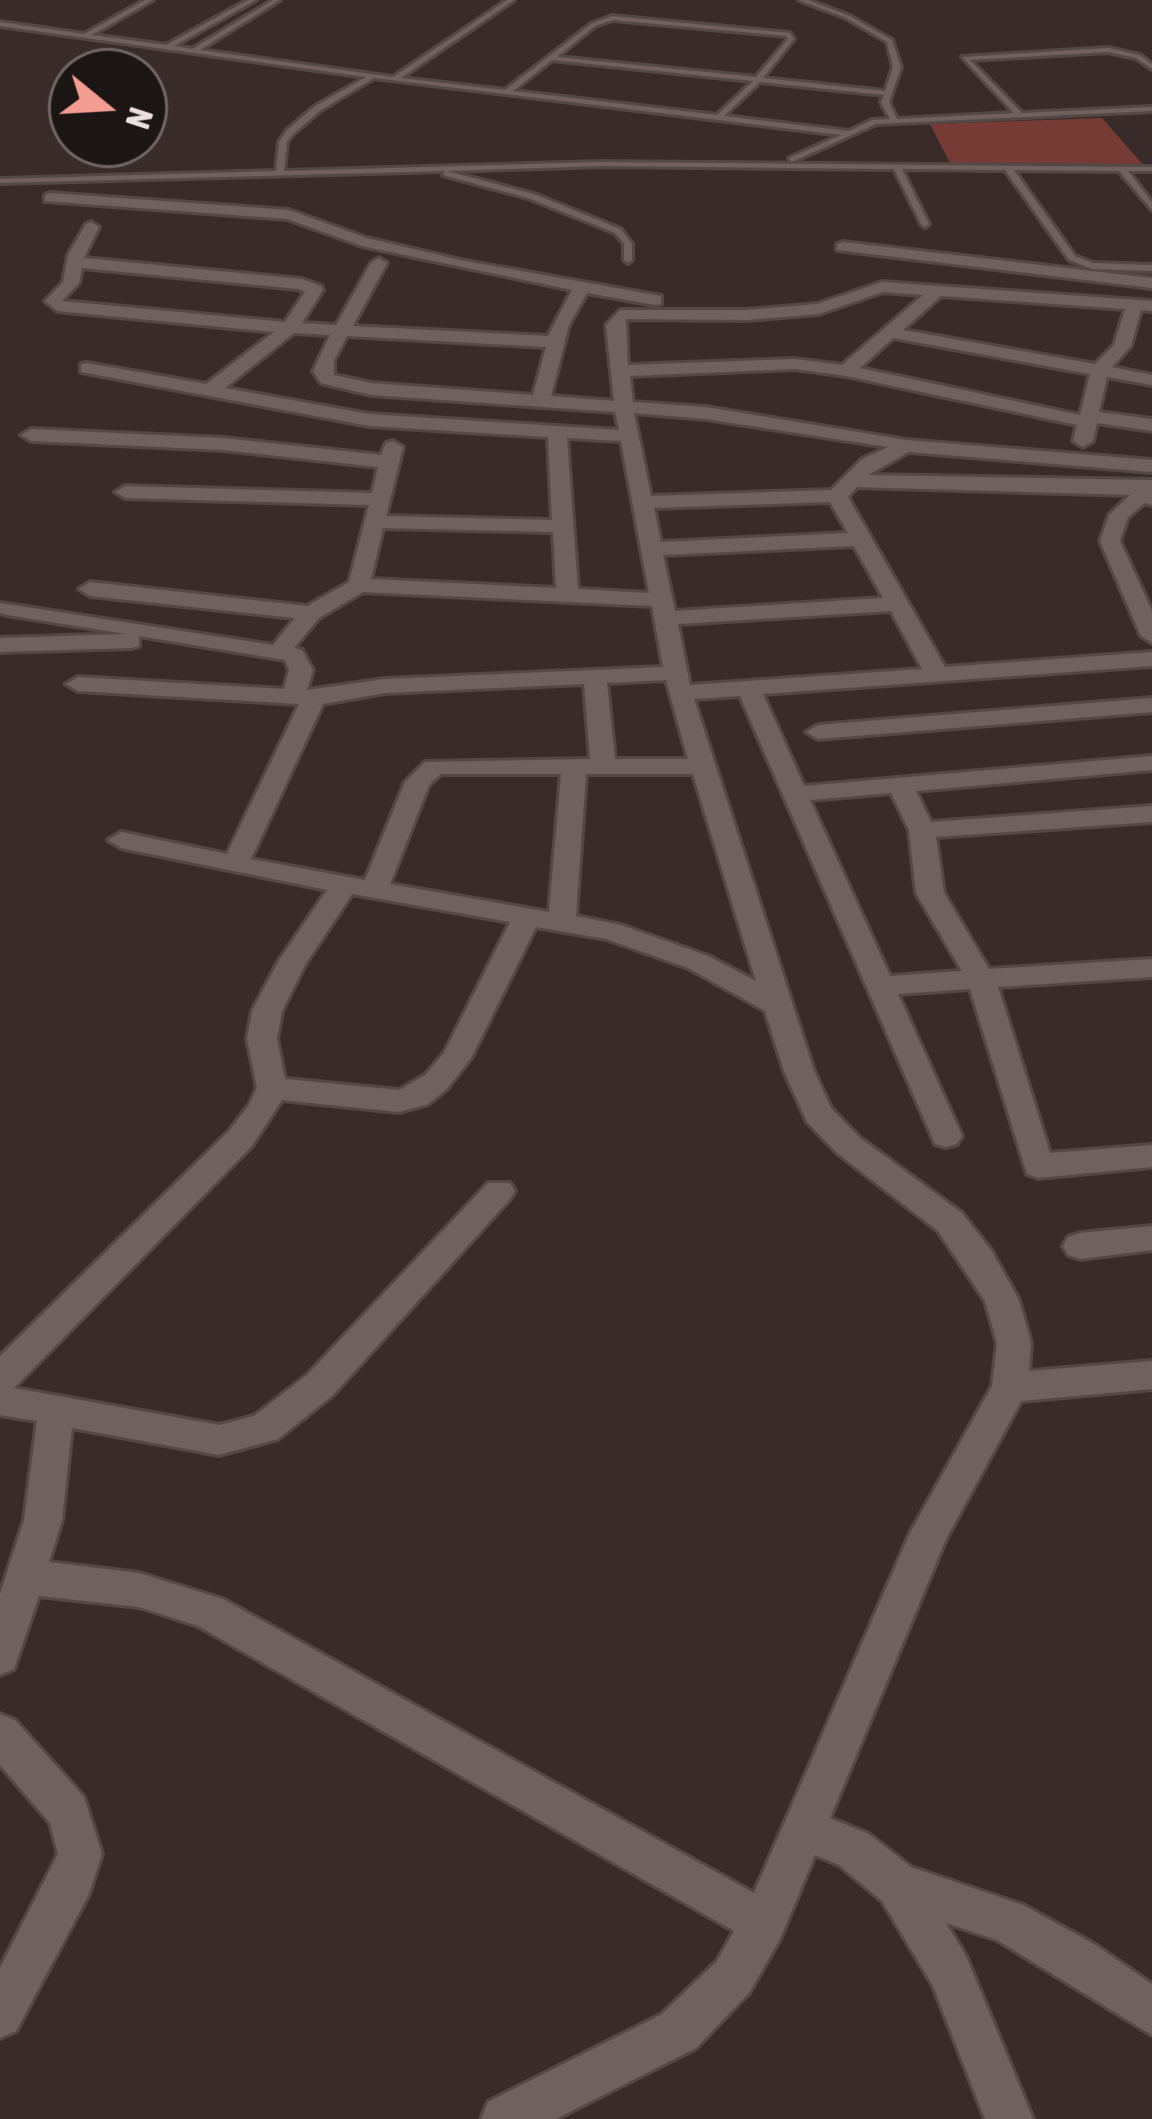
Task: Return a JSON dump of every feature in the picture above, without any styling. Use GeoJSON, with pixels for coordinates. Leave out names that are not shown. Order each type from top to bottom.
{"type":"FeatureCollection","features":[{"type":"Feature","properties":{"kind":"street"},"geometry":{"type":"LineString","coordinates":[[50,198],[289,215],[398,251],[581,288],[781,313]]}},
{"type":"Feature","properties":{"kind":"street"},"geometry":{"type":"LineString","coordinates":[[91,227],[71,283],[53,304],[290,328],[555,342]]}},
{"type":"Feature","properties":{"kind":"street"},"geometry":{"type":"LineString","coordinates":[[843,247],[1152,284]]}},
{"type":"Feature","properties":{"kind":"street"},"geometry":{"type":"LineString","coordinates":[[75,262],[311,287],[313,298],[290,328],[212,389]]}},
{"type":"Feature","properties":{"kind":"street"},"geometry":{"type":"LineString","coordinates":[[380,263],[340,330],[322,371],[327,379],[371,389],[722,415],[906,446],[1078,460],[1150,485]]}},
{"type":"Feature","properties":{"kind":"street"},"geometry":{"type":"LineString","coordinates":[[505,2119],[680,2031],[733,1977],[764,1923],[928,1533],[1010,1387],[1014,1343],[1002,1300],[979,1259],[950,1222],[848,1145],[818,1114],[778,1005],[678,683],[624,410],[615,325],[620,315],[742,330],[781,313],[841,304],[873,287],[988,290],[1144,304],[1122,346],[1100,370],[1078,460]]}},
{"type":"Feature","properties":{"kind":"street"},"geometry":{"type":"LineString","coordinates":[[540,403],[555,342],[581,288]]}},
{"type":"Feature","properties":{"kind":"street"},"geometry":{"type":"LineString","coordinates":[[846,370],[937,291]]}},
{"type":"Feature","properties":{"kind":"street"},"geometry":{"type":"LineString","coordinates":[[718,367],[742,330]]}},
{"type":"Feature","properties":{"kind":"street"},"geometry":{"type":"LineString","coordinates":[[892,333],[1152,380]]}},
{"type":"Feature","properties":{"kind":"street"},"geometry":{"type":"LineString","coordinates":[[620,370],[770,365],[846,370],[1089,419],[1152,425]]}},
{"type":"Feature","properties":{"kind":"street"},"geometry":{"type":"LineString","coordinates":[[754,382],[770,365]]}},
{"type":"Feature","properties":{"kind":"street"},"geometry":{"type":"LineString","coordinates":[[87,368],[398,424],[629,436]]}},
{"type":"Feature","properties":{"kind":"street"},"geometry":{"type":"LineString","coordinates":[[722,415],[738,398]]}},
{"type":"Feature","properties":{"kind":"street"},"geometry":{"type":"LineString","coordinates":[[359,584],[398,424]]}},
{"type":"Feature","properties":{"kind":"street"},"geometry":{"type":"LineString","coordinates":[[556,433],[567,595]]}},
{"type":"Feature","properties":{"kind":"street"},"geometry":{"type":"LineString","coordinates":[[31,435],[205,443],[390,462]]}},
{"type":"Feature","properties":{"kind":"street"},"geometry":{"type":"LineString","coordinates":[[845,488],[885,452],[906,446]]}},
{"type":"Feature","properties":{"kind":"street"},"geometry":{"type":"LineString","coordinates":[[643,502],[845,488],[1150,485]]}},
{"type":"Feature","properties":{"kind":"street"},"geometry":{"type":"LineString","coordinates":[[1150,485],[1119,515],[1110,541],[1152,636]]}},
{"type":"Feature","properties":{"kind":"street"},"geometry":{"type":"LineString","coordinates":[[845,488],[861,539],[938,674]]}},
{"type":"Feature","properties":{"kind":"street"},"geometry":{"type":"LineString","coordinates":[[125,492],[381,499]]}},
{"type":"Feature","properties":{"kind":"street"},"geometry":{"type":"LineString","coordinates":[[376,522],[562,526]]}},
{"type":"Feature","properties":{"kind":"street"},"geometry":{"type":"LineString","coordinates":[[652,549],[861,539]]}},
{"type":"Feature","properties":{"kind":"street"},"geometry":{"type":"LineString","coordinates":[[279,652],[311,614],[359,584],[567,595],[663,609],[898,604]]}},
{"type":"Feature","properties":{"kind":"street"},"geometry":{"type":"LineString","coordinates":[[90,590],[311,614]]}},
{"type":"Feature","properties":{"kind":"street"},"geometry":{"type":"LineString","coordinates":[[7,608],[279,652],[300,661],[304,697],[235,864]]}},
{"type":"Feature","properties":{"kind":"street"},"geometry":{"type":"LineString","coordinates":[[0,646],[191,638]]}},
{"type":"Feature","properties":{"kind":"street"},"geometry":{"type":"LineString","coordinates":[[78,683],[304,697],[385,686],[595,677],[748,688],[1152,659]]}},
{"type":"Feature","properties":{"kind":"street"},"geometry":{"type":"LineString","coordinates":[[595,677],[603,768]]}},
{"type":"Feature","properties":{"kind":"street"},"geometry":{"type":"LineString","coordinates":[[748,688],[946,1136]]}},
{"type":"Feature","properties":{"kind":"street"},"geometry":{"type":"LineString","coordinates":[[818,732],[1152,705]]}},
{"type":"Feature","properties":{"kind":"street"},"geometry":{"type":"LineString","coordinates":[[796,794],[1152,763]]}},
{"type":"Feature","properties":{"kind":"street"},"geometry":{"type":"LineString","coordinates":[[0,1379],[240,1139],[272,1088],[262,1039],[267,1011],[292,962],[360,886],[418,782],[434,767],[701,766]]}},
{"type":"Feature","properties":{"kind":"street"},"geometry":{"type":"LineString","coordinates":[[562,921],[574,768]]}},
{"type":"Feature","properties":{"kind":"street"},"geometry":{"type":"LineString","coordinates":[[900,785],[922,830],[930,893],[982,982],[1038,1166],[1152,1156]]}},
{"type":"Feature","properties":{"kind":"street"},"geometry":{"type":"LineString","coordinates":[[922,830],[1152,814]]}},
{"type":"Feature","properties":{"kind":"street"},"geometry":{"type":"LineString","coordinates":[[121,840],[562,921],[667,950],[778,1005]]}},
{"type":"Feature","properties":{"kind":"street"},"geometry":{"type":"LineString","coordinates":[[272,1088],[398,1101],[417,1096],[456,1058],[529,914]]}},
{"type":"Feature","properties":{"kind":"street"},"geometry":{"type":"LineString","coordinates":[[880,986],[1152,968]]}},
{"type":"Feature","properties":{"kind":"street"},"geometry":{"type":"LineString","coordinates":[[0,1400],[218,1440],[265,1428],[320,1385],[499,1191]]}},
{"type":"Feature","properties":{"kind":"street"},"geometry":{"type":"LineString","coordinates":[[1080,1246],[1152,1238]]}},
{"type":"Feature","properties":{"kind":"street"},"geometry":{"type":"LineString","coordinates":[[1010,1387],[1152,1375]]}},
{"type":"Feature","properties":{"kind":"street"},"geometry":{"type":"LineString","coordinates":[[0,1656],[43,1520],[56,1411]]}},
{"type":"Feature","properties":{"kind":"street"},"geometry":{"type":"LineString","coordinates":[[28,1577],[139,1590],[209,1612],[764,1923]]}},
{"type":"Feature","properties":{"kind":"street"},"geometry":{"type":"LineString","coordinates":[[0,1734],[69,1812],[80,1854],[73,1878],[0,2015]]}},
{"type":"Feature","properties":{"kind":"street"},"geometry":{"type":"LineString","coordinates":[[805,1829],[854,1850],[898,1885],[1007,1921],[1078,1960],[1152,2012]]}},
{"type":"Feature","properties":{"kind":"street"},"geometry":{"type":"LineString","coordinates":[[898,1885],[950,1972],[1009,2119]]}},
{"type":"Feature","properties":{"kind":"lane"},"geometry":{"type":"LineString","coordinates":[[85,36],[150,0]]}},
{"type":"Feature","properties":{"kind":"lane"},"geometry":{"type":"LineString","coordinates":[[167,47],[253,0]]}},
{"type":"Feature","properties":{"kind":"lane"},"geometry":{"type":"LineString","coordinates":[[194,51],[277,0]]}},
{"type":"Feature","properties":{"kind":"lane"},"geometry":{"type":"LineString","coordinates":[[394,79],[511,0]]}},
{"type":"Feature","properties":{"kind":"lane"},"geometry":{"type":"LineString","coordinates":[[802,0],[848,17],[890,41],[897,67],[886,110],[894,120]]}},
{"type":"Feature","properties":{"kind":"lane"},"geometry":{"type":"LineString","coordinates":[[121,4],[139,6]]}},
{"type":"Feature","properties":{"kind":"lane"},"geometry":{"type":"LineString","coordinates":[[507,92],[593,25],[612,17],[788,34],[791,39],[758,80],[718,118]]}},
{"type":"Feature","properties":{"kind":"lane"},"geometry":{"type":"LineString","coordinates":[[0,24],[394,79],[848,133]]}},
{"type":"Feature","properties":{"kind":"lane"},"geometry":{"type":"LineString","coordinates":[[1020,115],[964,58],[1108,50],[1138,56],[1152,67]]}},
{"type":"Feature","properties":{"kind":"lane"},"geometry":{"type":"LineString","coordinates":[[551,58],[887,93]]}},
{"type":"Feature","properties":{"kind":"lane"},"geometry":{"type":"LineString","coordinates":[[280,172],[283,142],[290,132],[318,108],[374,76]]}},
{"type":"Feature","properties":{"kind":"lane"},"geometry":{"type":"LineString","coordinates":[[786,164],[864,125],[894,120],[1152,109]]}},
{"type":"Feature","properties":{"kind":"lane"},"geometry":{"type":"LineString","coordinates":[[0,181],[422,167],[786,164],[1152,170]]}},
{"type":"Feature","properties":{"kind":"lane"},"geometry":{"type":"LineString","coordinates":[[897,166],[925,224]]}},
{"type":"Feature","properties":{"kind":"lane"},"geometry":{"type":"LineString","coordinates":[[422,167],[511,190],[600,223],[625,236],[628,260]]}},
{"type":"Feature","properties":{"kind":"lane"},"geometry":{"type":"LineString","coordinates":[[1008,168],[1072,258],[1092,266],[1152,268]]}},
{"type":"Feature","properties":{"kind":"lane"},"geometry":{"type":"LineString","coordinates":[[1122,169],[1152,208]]}},
{"type":"Feature","properties":{"kind":"shaded area"},"geometry":{"type":"Polygon","coordinates":[[[1102,118],[1144,166],[950,163],[930,124],[1102,118]]]}}]}
